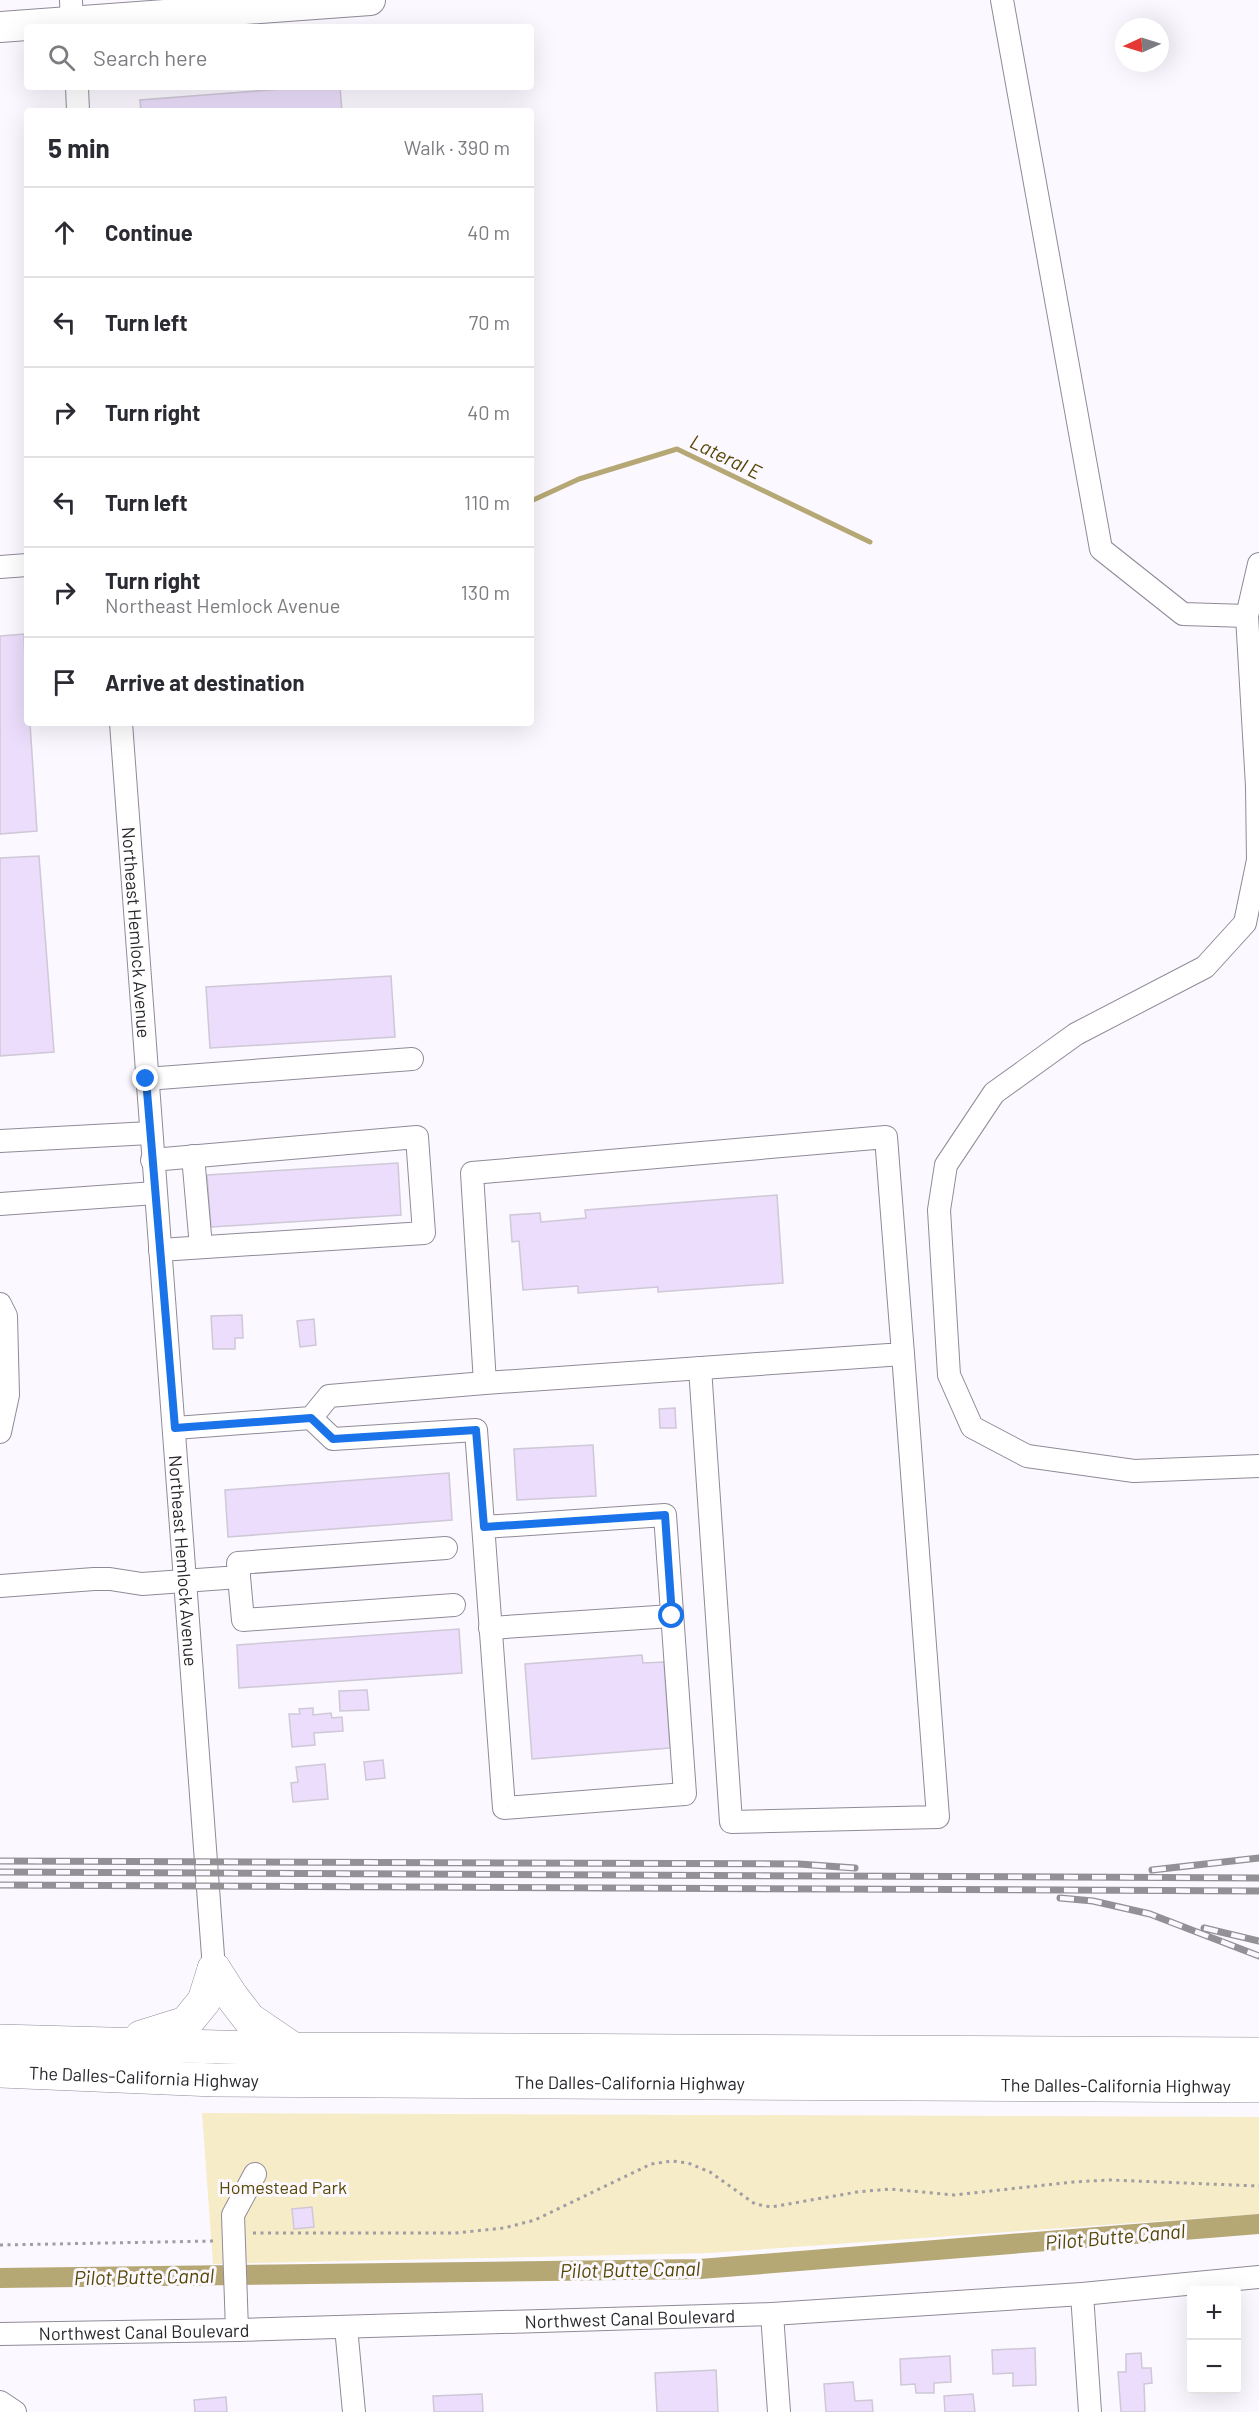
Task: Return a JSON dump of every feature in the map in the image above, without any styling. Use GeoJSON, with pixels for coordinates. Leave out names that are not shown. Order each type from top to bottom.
{"type":"FeatureCollection","features":[{"type":"Feature","properties":{"kind":"highway"},"geometry":{"type":"LineString","coordinates":[[116,2045],[186,2023],[204,2001],[214,1969]]}},
{"type":"Feature","properties":{"kind":"highway"},"geometry":{"type":"LineString","coordinates":[[214,1969],[249,2019],[293,2049]]}},
{"type":"Feature","properties":{"kind":"highway","name":"The Dalles-California Highway"},"geometry":{"type":"LineString","coordinates":[[0,2041],[293,2049],[1259,2054]]}},
{"type":"Feature","properties":{"kind":"highway","name":"The Dalles-California Highway"},"geometry":{"type":"LineString","coordinates":[[0,2071],[250,2080],[1259,2086]]}},
{"type":"Feature","properties":{"kind":"main road"},"geometry":{"type":"LineString","coordinates":[[0,27],[72,16],[370,0]]}},
{"type":"Feature","properties":{"kind":"street"},"geometry":{"type":"LineString","coordinates":[[1002,0],[1101,549],[1183,614],[1247,616]]}},
{"type":"Feature","properties":{"kind":"street"},"geometry":{"type":"LineString","coordinates":[[77,90],[78,108]]}},
{"type":"Feature","properties":{"kind":"street"},"geometry":{"type":"LineString","coordinates":[[1259,564],[1247,616],[1257,786],[1258,860],[1245,922],[1205,967],[1076,1034],[994,1093],[946,1165],[939,1210],[948,1375],[972,1426],[1027,1456],[1134,1471],[1259,1466]]}},
{"type":"Feature","properties":{"kind":"street"},"geometry":{"type":"LineString","coordinates":[[0,567],[24,565]]}},
{"type":"Feature","properties":{"kind":"street","name":"Northeast Hemlock Avenue"},"geometry":{"type":"LineString","coordinates":[[121,726],[214,1969]]}},
{"type":"Feature","properties":{"kind":"street"},"geometry":{"type":"LineString","coordinates":[[146,1079],[412,1059]]}},
{"type":"Feature","properties":{"kind":"street"},"geometry":{"type":"LineString","coordinates":[[0,1141],[150,1133]]}},
{"type":"Feature","properties":{"kind":"street"},"geometry":{"type":"LineString","coordinates":[[152,1160],[417,1137],[424,1233],[160,1250]]}},
{"type":"Feature","properties":{"kind":"street"},"geometry":{"type":"LineString","coordinates":[[485,1383],[472,1173],[886,1137],[938,1817],[731,1822],[700,1368]]}},
{"type":"Feature","properties":{"kind":"street"},"geometry":{"type":"LineString","coordinates":[[194,1156],[201,1247]]}},
{"type":"Feature","properties":{"kind":"street"},"geometry":{"type":"LineString","coordinates":[[0,1204],[155,1193]]}},
{"type":"Feature","properties":{"kind":"street"},"geometry":{"type":"LineString","coordinates":[[0,1304],[6,1316],[8,1395],[0,1432]]}},
{"type":"Feature","properties":{"kind":"street"},"geometry":{"type":"LineString","coordinates":[[175,1428],[311,1418],[329,1396],[903,1354]]}},
{"type":"Feature","properties":{"kind":"street"},"geometry":{"type":"LineString","coordinates":[[311,1418],[333,1439],[476,1430],[504,1808],[685,1794],[665,1515],[484,1527]]}},
{"type":"Feature","properties":{"kind":"street"},"geometry":{"type":"LineString","coordinates":[[446,1548],[238,1563],[243,1620],[454,1605]]}},
{"type":"Feature","properties":{"kind":"street"},"geometry":{"type":"LineString","coordinates":[[0,1586],[94,1579],[142,1584],[239,1577]]}},
{"type":"Feature","properties":{"kind":"street"},"geometry":{"type":"LineString","coordinates":[[490,1628],[672,1616]]}},
{"type":"Feature","properties":{"kind":"street"},"geometry":{"type":"LineString","coordinates":[[237,2330],[233,2215],[255,2174]]}},
{"type":"Feature","properties":{"kind":"street","name":"Northwest Canal Boulevard"},"geometry":{"type":"LineString","coordinates":[[0,2334],[237,2330],[772,2314],[1082,2294],[1259,2277]]}},
{"type":"Feature","properties":{"kind":"street"},"geometry":{"type":"LineString","coordinates":[[1082,2294],[1090,2412]]}},
{"type":"Feature","properties":{"kind":"street"},"geometry":{"type":"LineString","coordinates":[[772,2314],[779,2412]]}},
{"type":"Feature","properties":{"kind":"street"},"geometry":{"type":"LineString","coordinates":[[346,2327],[354,2412]]}},
{"type":"Feature","properties":{"kind":"street"},"geometry":{"type":"LineString","coordinates":[[0,2402],[15,2412]]}},
{"type":"Feature","properties":{"kind":"path"},"geometry":{"type":"LineString","coordinates":[[0,2245],[221,2241],[234,2246],[252,2233],[455,2233],[504,2228],[535,2220],[651,2164],[672,2161],[688,2163],[710,2172],[755,2204],[771,2207],[879,2190],[954,2195],[1073,2181],[1110,2180],[1259,2186]]}},
{"type":"Feature","properties":{"kind":"green space","name":"Homestead Park"},"geometry":{"type":"Polygon","coordinates":[[[202,2113],[1259,2117],[1259,2214],[711,2253],[213,2264],[202,2113]]]}},
{"type":"Feature","properties":{"kind":"building"},"geometry":{"type":"Polygon","coordinates":[[[268,90],[340,90],[342,108],[141,108],[140,100],[268,90]]]}},
{"type":"Feature","properties":{"kind":"building"},"geometry":{"type":"Polygon","coordinates":[[[24,634],[24,726],[30,726],[37,831],[0,834],[0,636],[24,634]]]}},
{"type":"Feature","properties":{"kind":"building"},"geometry":{"type":"Polygon","coordinates":[[[39,856],[54,1052],[0,1056],[0,858],[39,856]]]}},
{"type":"Feature","properties":{"kind":"building"},"geometry":{"type":"Polygon","coordinates":[[[391,976],[395,1037],[210,1048],[206,987],[391,976]]]}},
{"type":"Feature","properties":{"kind":"building"},"geometry":{"type":"Polygon","coordinates":[[[398,1163],[401,1215],[211,1227],[207,1175],[398,1163]]]}},
{"type":"Feature","properties":{"kind":"building"},"geometry":{"type":"Polygon","coordinates":[[[777,1195],[783,1283],[658,1292],[658,1287],[578,1293],[578,1286],[523,1290],[519,1241],[512,1242],[510,1215],[540,1213],[541,1222],[586,1218],[585,1210],[777,1195]]]}},
{"type":"Feature","properties":{"kind":"building"},"geometry":{"type":"Polygon","coordinates":[[[242,1315],[243,1338],[235,1338],[235,1349],[213,1349],[211,1316],[242,1315]]]}},
{"type":"Feature","properties":{"kind":"building"},"geometry":{"type":"Polygon","coordinates":[[[314,1319],[316,1345],[300,1347],[297,1321],[314,1319]]]}},
{"type":"Feature","properties":{"kind":"building"},"geometry":{"type":"Polygon","coordinates":[[[675,1408],[676,1428],[660,1428],[659,1409],[675,1408]]]}},
{"type":"Feature","properties":{"kind":"building"},"geometry":{"type":"Polygon","coordinates":[[[593,1445],[596,1496],[517,1500],[514,1449],[593,1445]]]}},
{"type":"Feature","properties":{"kind":"building"},"geometry":{"type":"Polygon","coordinates":[[[449,1473],[452,1520],[228,1537],[225,1490],[449,1473]]]}},
{"type":"Feature","properties":{"kind":"building"},"geometry":{"type":"Polygon","coordinates":[[[459,1629],[462,1673],[239,1688],[237,1645],[459,1629]]]}},
{"type":"Feature","properties":{"kind":"building"},"geometry":{"type":"Polygon","coordinates":[[[642,1655],[643,1663],[664,1662],[670,1748],[532,1759],[525,1664],[642,1655]]]}},
{"type":"Feature","properties":{"kind":"building"},"geometry":{"type":"Polygon","coordinates":[[[367,1690],[369,1710],[340,1711],[339,1691],[367,1690]]]}},
{"type":"Feature","properties":{"kind":"building"},"geometry":{"type":"Polygon","coordinates":[[[313,1708],[313,1715],[331,1713],[332,1718],[342,1717],[343,1731],[314,1733],[315,1745],[292,1747],[289,1714],[300,1714],[299,1709],[313,1708]]]}},
{"type":"Feature","properties":{"kind":"building"},"geometry":{"type":"Polygon","coordinates":[[[383,1760],[385,1778],[366,1780],[364,1762],[383,1760]]]}},
{"type":"Feature","properties":{"kind":"building"},"geometry":{"type":"Polygon","coordinates":[[[325,1764],[328,1799],[293,1802],[291,1783],[298,1782],[296,1767],[325,1764]]]}},
{"type":"Feature","properties":{"kind":"building"},"geometry":{"type":"Polygon","coordinates":[[[312,2207],[314,2227],[294,2229],[292,2209],[312,2207]]]}},
{"type":"Feature","properties":{"kind":"building"},"geometry":{"type":"Polygon","coordinates":[[[1035,2348],[1036,2385],[1013,2386],[1013,2373],[993,2374],[992,2350],[1035,2348]]]}},
{"type":"Feature","properties":{"kind":"building"},"geometry":{"type":"Polygon","coordinates":[[[1141,2353],[1142,2368],[1151,2368],[1152,2383],[1144,2384],[1145,2412],[1121,2412],[1118,2372],[1126,2372],[1126,2354],[1141,2353]]]}},
{"type":"Feature","properties":{"kind":"building"},"geometry":{"type":"Polygon","coordinates":[[[950,2356],[951,2382],[934,2383],[934,2393],[916,2393],[915,2384],[901,2385],[900,2359],[950,2356]]]}},
{"type":"Feature","properties":{"kind":"building"},"geometry":{"type":"Polygon","coordinates":[[[716,2370],[718,2412],[657,2412],[655,2373],[716,2370]]]}},
{"type":"Feature","properties":{"kind":"building"},"geometry":{"type":"Polygon","coordinates":[[[853,2382],[855,2401],[872,2400],[873,2412],[826,2412],[824,2384],[853,2382]]]}},
{"type":"Feature","properties":{"kind":"building"},"geometry":{"type":"Polygon","coordinates":[[[482,2394],[483,2412],[434,2412],[433,2396],[482,2394]]]}},
{"type":"Feature","properties":{"kind":"building"},"geometry":{"type":"Polygon","coordinates":[[[973,2394],[975,2412],[945,2412],[944,2396],[973,2394]]]}},
{"type":"Feature","properties":{"kind":"building"},"geometry":{"type":"Polygon","coordinates":[[[226,2397],[227,2412],[195,2412],[194,2400],[226,2397]]]}},
{"type":"Feature","properties":{"kind":"waterway","name":"Lateral E"},"geometry":{"type":"LineString","coordinates":[[534,500],[579,479],[677,449],[870,542]]}},
{"type":"Feature","properties":{"kind":"waterway","name":"Pilot Butte Canal"},"geometry":{"type":"LineString","coordinates":[[0,2278],[700,2269],[1259,2224]]}},
{"type":"Feature","properties":{"kind":"railway"},"geometry":{"type":"LineString","coordinates":[[1152,1870],[1259,1858]]}},
{"type":"Feature","properties":{"kind":"railway"},"geometry":{"type":"LineString","coordinates":[[0,1861],[799,1864],[855,1868]]}},
{"type":"Feature","properties":{"kind":"railway"},"geometry":{"type":"LineString","coordinates":[[0,1872],[1259,1878]]}},
{"type":"Feature","properties":{"kind":"railway"},"geometry":{"type":"LineString","coordinates":[[0,1885],[1259,1891]]}},
{"type":"Feature","properties":{"kind":"railway"},"geometry":{"type":"LineString","coordinates":[[1060,1898],[1093,1901],[1150,1914],[1259,1956]]}},
{"type":"Feature","properties":{"kind":"railway"},"geometry":{"type":"LineString","coordinates":[[1204,1928],[1259,1941]]}},
{"type":"Feature","properties":{"kind":"route"},"geometry":{"type":"LineString","coordinates":[[146,1079],[175,1428],[311,1418],[333,1439],[476,1430],[484,1527],[665,1515],[672,1616]]}}]}
